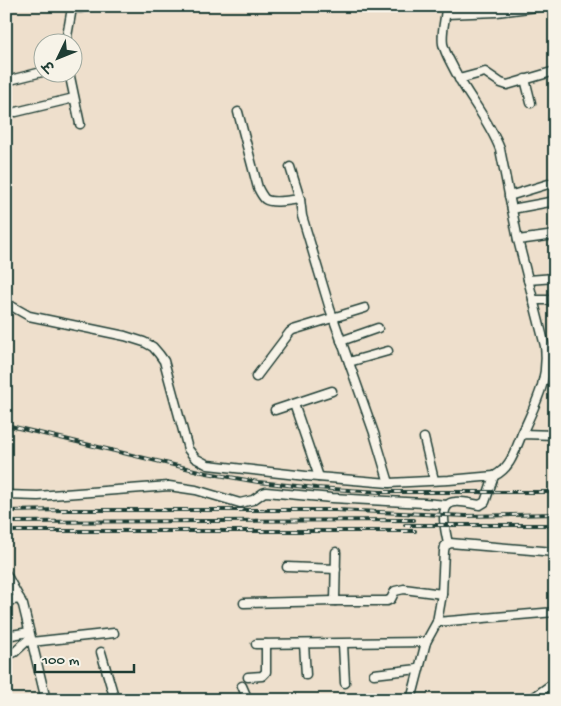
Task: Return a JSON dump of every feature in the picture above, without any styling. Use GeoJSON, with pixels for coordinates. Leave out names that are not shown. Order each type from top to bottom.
{"type":"FeatureCollection","features":[{"type":"Feature","properties":{"kind":"street"},"geometry":{"type":"LineString","coordinates":[[67,32],[69,7],[93,6]]}},
{"type":"Feature","properties":{"kind":"street"},"geometry":{"type":"LineString","coordinates":[[6,303],[29,316],[125,336],[153,347],[164,361],[188,449],[191,454],[208,465],[389,483],[494,476],[504,470],[511,461],[542,390],[547,360],[518,240],[500,149],[495,136],[447,57],[442,34],[446,10],[497,12],[540,7]]}},
{"type":"Feature","properties":{"kind":"street"},"geometry":{"type":"LineString","coordinates":[[459,79],[485,72],[504,84],[555,71]]}},
{"type":"Feature","properties":{"kind":"street"},"geometry":{"type":"LineString","coordinates":[[6,81],[32,74]]}},
{"type":"Feature","properties":{"kind":"street"},"geometry":{"type":"LineString","coordinates":[[525,79],[531,103]]}},
{"type":"Feature","properties":{"kind":"street"},"geometry":{"type":"LineString","coordinates":[[71,82],[80,124]]}},
{"type":"Feature","properties":{"kind":"street"},"geometry":{"type":"LineString","coordinates":[[16,112],[74,98]]}},
{"type":"Feature","properties":{"kind":"street"},"geometry":{"type":"LineString","coordinates":[[238,112],[258,188],[262,195],[271,202],[300,199]]}},
{"type":"Feature","properties":{"kind":"street"},"geometry":{"type":"LineString","coordinates":[[290,168],[300,199],[302,216],[333,319],[374,432],[389,483]]}},
{"type":"Feature","properties":{"kind":"street"},"geometry":{"type":"LineString","coordinates":[[509,196],[555,182]]}},
{"type":"Feature","properties":{"kind":"street"},"geometry":{"type":"LineString","coordinates":[[512,209],[555,201]]}},
{"type":"Feature","properties":{"kind":"street"},"geometry":{"type":"LineString","coordinates":[[518,240],[555,235]]}},
{"type":"Feature","properties":{"kind":"street"},"geometry":{"type":"LineString","coordinates":[[528,280],[555,278]]}},
{"type":"Feature","properties":{"kind":"street"},"geometry":{"type":"LineString","coordinates":[[533,300],[555,300]]}},
{"type":"Feature","properties":{"kind":"street"},"geometry":{"type":"LineString","coordinates":[[256,377],[293,330],[365,308]]}},
{"type":"Feature","properties":{"kind":"street"},"geometry":{"type":"LineString","coordinates":[[341,342],[378,328]]}},
{"type":"Feature","properties":{"kind":"street"},"geometry":{"type":"LineString","coordinates":[[545,346],[555,345]]}},
{"type":"Feature","properties":{"kind":"street"},"geometry":{"type":"LineString","coordinates":[[348,362],[388,350]]}},
{"type":"Feature","properties":{"kind":"street"},"geometry":{"type":"LineString","coordinates":[[275,410],[332,391]]}},
{"type":"Feature","properties":{"kind":"street"},"geometry":{"type":"LineString","coordinates":[[294,404],[319,477]]}},
{"type":"Feature","properties":{"kind":"street"},"geometry":{"type":"LineString","coordinates":[[522,434],[555,435]]}},
{"type":"Feature","properties":{"kind":"street"},"geometry":{"type":"LineString","coordinates":[[424,438],[434,480]]}},
{"type":"Feature","properties":{"kind":"street"},"geometry":{"type":"LineString","coordinates":[[448,544],[444,515],[447,505],[450,502],[483,504],[494,476]]}},
{"type":"Feature","properties":{"kind":"street"},"geometry":{"type":"LineString","coordinates":[[6,495],[38,496],[169,486],[196,490],[240,503],[253,500],[266,492],[447,505]]}},
{"type":"Feature","properties":{"kind":"street"},"geometry":{"type":"LineString","coordinates":[[411,700],[426,642],[437,622],[442,594],[445,546],[450,543],[554,552]]}},
{"type":"Feature","properties":{"kind":"street"},"geometry":{"type":"LineString","coordinates":[[335,601],[336,552]]}},
{"type":"Feature","properties":{"kind":"street"},"geometry":{"type":"LineString","coordinates":[[287,567],[336,569]]}},
{"type":"Feature","properties":{"kind":"street"},"geometry":{"type":"LineString","coordinates":[[6,574],[23,605],[46,700]]}},
{"type":"Feature","properties":{"kind":"street"},"geometry":{"type":"LineString","coordinates":[[244,603],[387,601],[391,599],[395,591],[404,589],[442,594]]}},
{"type":"Feature","properties":{"kind":"street"},"geometry":{"type":"LineString","coordinates":[[6,601],[20,599]]}},
{"type":"Feature","properties":{"kind":"street"},"geometry":{"type":"LineString","coordinates":[[437,622],[555,612]]}},
{"type":"Feature","properties":{"kind":"street"},"geometry":{"type":"LineString","coordinates":[[6,636],[30,637],[114,633]]}},
{"type":"Feature","properties":{"kind":"street"},"geometry":{"type":"LineString","coordinates":[[6,656],[14,652],[30,637]]}},
{"type":"Feature","properties":{"kind":"street"},"geometry":{"type":"LineString","coordinates":[[256,644],[426,642]]}},
{"type":"Feature","properties":{"kind":"street"},"geometry":{"type":"LineString","coordinates":[[248,677],[262,676],[266,672],[266,644]]}},
{"type":"Feature","properties":{"kind":"street"},"geometry":{"type":"LineString","coordinates":[[304,644],[306,675]]}},
{"type":"Feature","properties":{"kind":"street"},"geometry":{"type":"LineString","coordinates":[[342,644],[345,683]]}},
{"type":"Feature","properties":{"kind":"street"},"geometry":{"type":"LineString","coordinates":[[101,652],[115,700]]}},
{"type":"Feature","properties":{"kind":"street"},"geometry":{"type":"LineString","coordinates":[[374,674],[418,669]]}},
{"type":"Feature","properties":{"kind":"street"},"geometry":{"type":"LineString","coordinates":[[530,700],[555,682]]}},
{"type":"Feature","properties":{"kind":"street"},"geometry":{"type":"LineString","coordinates":[[242,686],[248,700]]}},
{"type":"Feature","properties":{"kind":"railway"},"geometry":{"type":"LineString","coordinates":[[6,425],[207,473],[258,482],[380,492],[555,492]]}},
{"type":"Feature","properties":{"kind":"railway"},"geometry":{"type":"LineString","coordinates":[[6,511],[336,510],[466,516],[555,514]]}},
{"type":"Feature","properties":{"kind":"railway"},"geometry":{"type":"LineString","coordinates":[[6,522],[414,520]]}},
{"type":"Feature","properties":{"kind":"railway"},"geometry":{"type":"LineString","coordinates":[[405,525],[555,525]]}},
{"type":"Feature","properties":{"kind":"railway"},"geometry":{"type":"LineString","coordinates":[[6,531],[415,531]]}}]}
